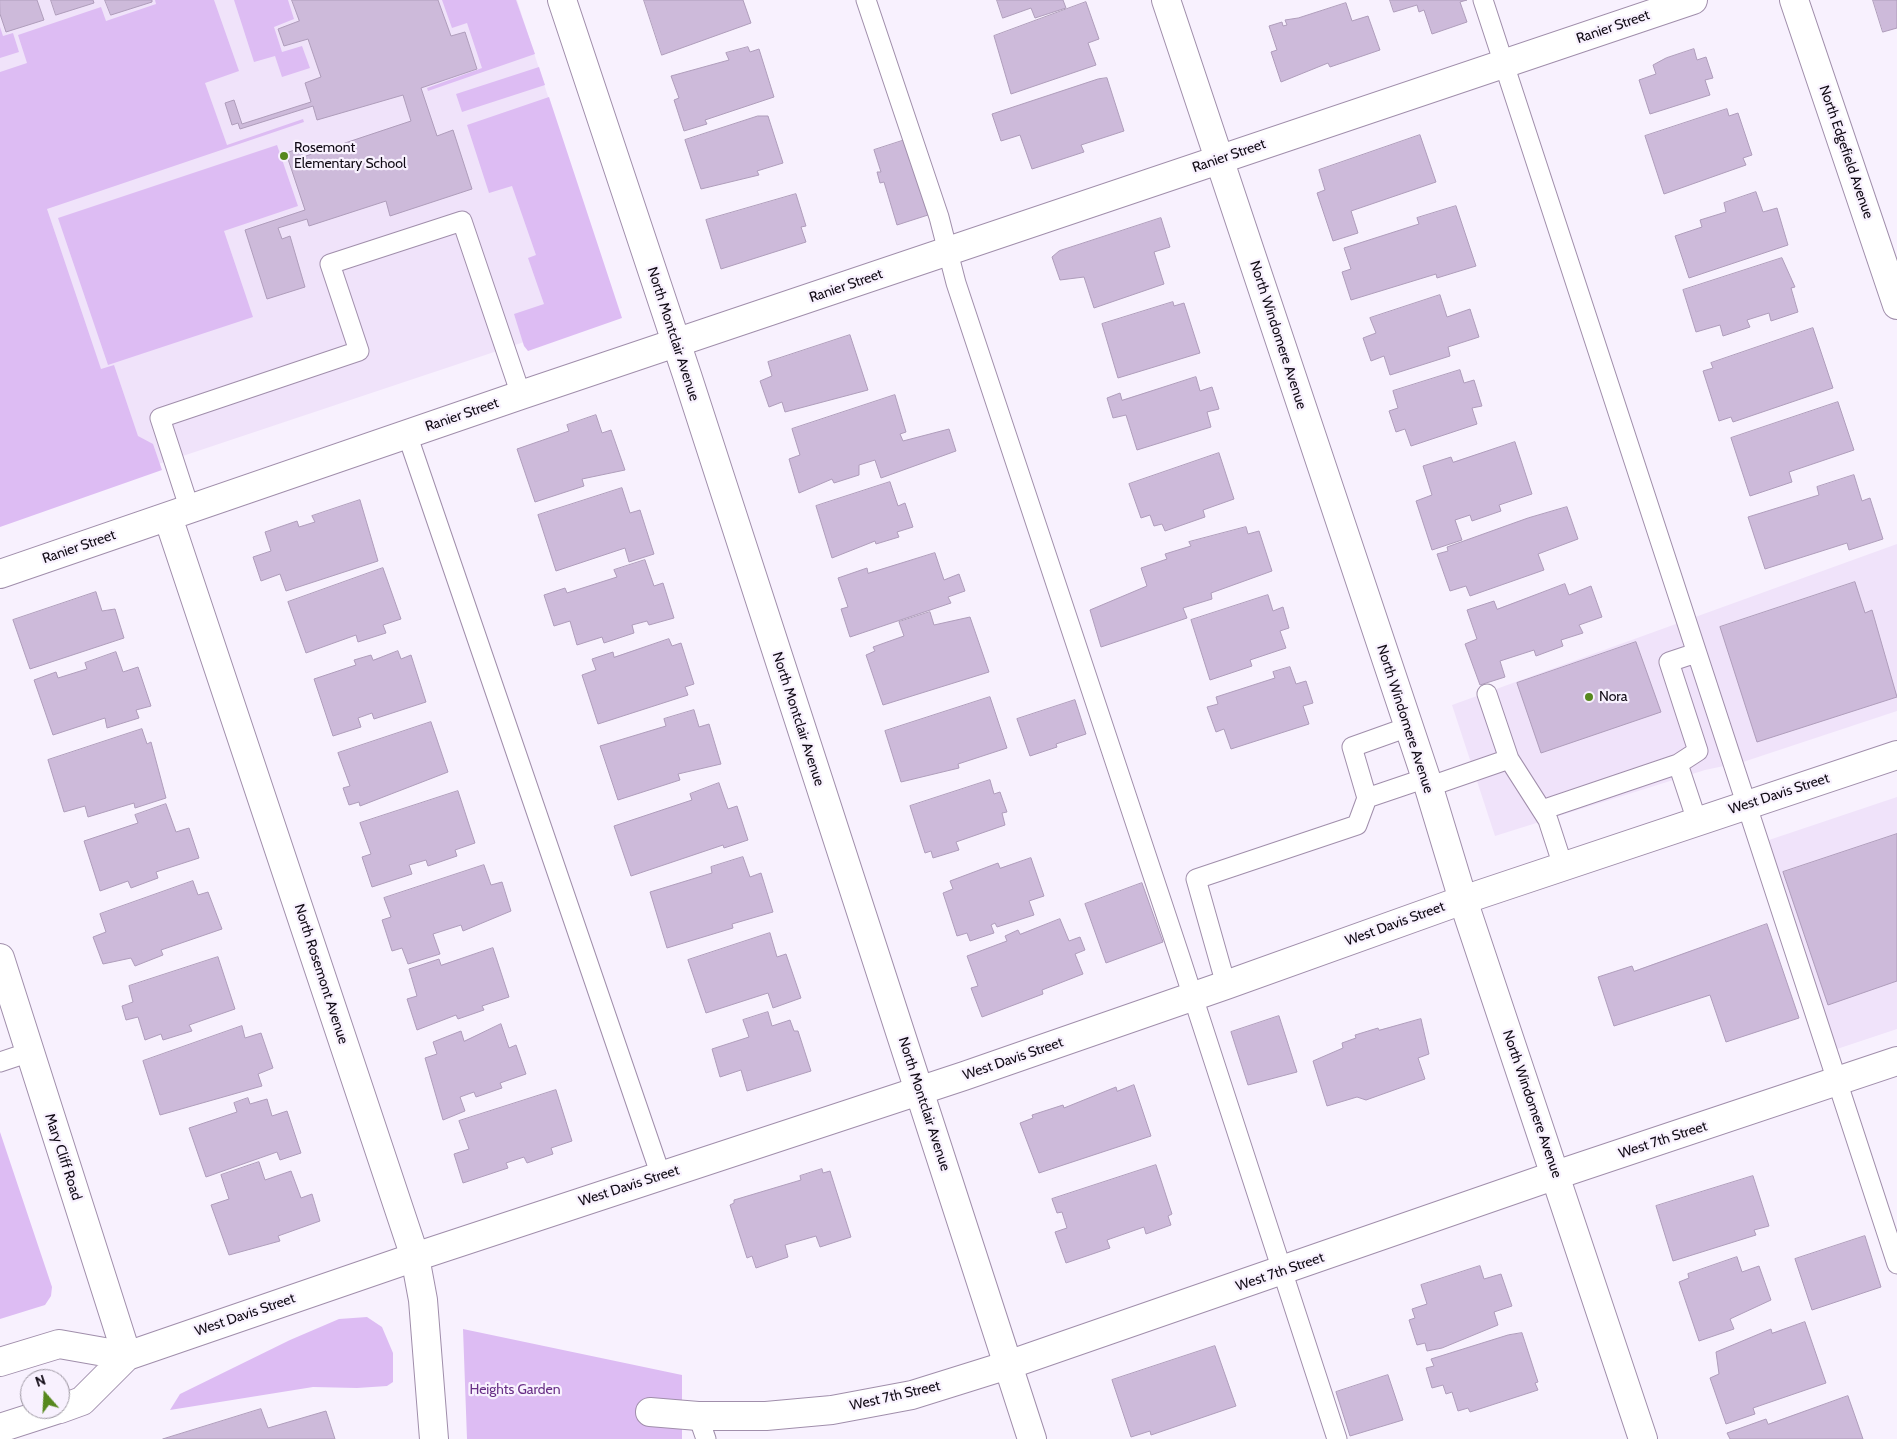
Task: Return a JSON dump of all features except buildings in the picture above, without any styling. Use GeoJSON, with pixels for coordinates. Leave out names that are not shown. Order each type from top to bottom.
{"type":"FeatureCollection","features":[{"type":"Feature","properties":{"kind":"street","name":"North Montclair Avenue"},"geometry":{"type":"LineString","coordinates":[[562,0],[676,344],[900,1035],[920,1090],[1032,1439]]}},
{"type":"Feature","properties":{"kind":"street","name":"North Windomere Avenue"},"geometry":{"type":"LineString","coordinates":[[1166,0],[1427,782],[1463,900],[1643,1439]]}},
{"type":"Feature","properties":{"kind":"street","name":"Ranier Street"},"geometry":{"type":"LineString","coordinates":[[0,574],[179,514],[520,395],[1693,0]]}},
{"type":"Feature","properties":{"kind":"street","name":"North Edgefield Avenue"},"geometry":{"type":"LineString","coordinates":[[1794,0],[1897,305]]}},
{"type":"Feature","properties":{"kind":"street","name":"North Rosemont Avenue"},"geometry":{"type":"LineString","coordinates":[[179,514],[415,1257],[423,1300],[434,1439]]}},
{"type":"Feature","properties":{"kind":"street","name":"West Davis Street"},"geometry":{"type":"LineString","coordinates":[[70,1406],[82,1402],[127,1356],[415,1257],[920,1090],[1193,997],[1463,900],[1897,755]]}},
{"type":"Feature","properties":{"kind":"street","name":"Mary Cliff Road"},"geometry":{"type":"LineString","coordinates":[[0,958],[127,1356]]}},
{"type":"Feature","properties":{"kind":"street","name":"West 7th Street"},"geometry":{"type":"LineString","coordinates":[[650,1412],[702,1428],[766,1416],[832,1410],[912,1395],[1008,1365],[1556,1175],[1897,1061]]}},
{"type":"Feature","properties":{"kind":"street","name":"West Davis Street"},"geometry":{"type":"LineString","coordinates":[[0,1362],[60,1344],[127,1356]]}},
{"type":"Feature","properties":{"kind":"street","name":"West Davis Street"},"geometry":{"type":"LineString","coordinates":[[0,1428],[28,1419]]}},
{"type":"Feature","properties":{"kind":"lane"},"geometry":{"type":"LineString","coordinates":[[866,0],[938,217],[956,283],[1283,1270],[1337,1439]]}},
{"type":"Feature","properties":{"kind":"lane"},"geometry":{"type":"LineString","coordinates":[[1483,0],[1897,1264]]}},
{"type":"Feature","properties":{"kind":"lane"},"geometry":{"type":"LineString","coordinates":[[179,514],[160,418],[359,351],[330,264],[462,220],[520,395]]}},
{"type":"Feature","properties":{"kind":"lane"},"geometry":{"type":"LineString","coordinates":[[407,434],[661,1176]]}},
{"type":"Feature","properties":{"kind":"lane"},"geometry":{"type":"LineString","coordinates":[[1542,810],[1678,764],[1698,751],[1669,662],[1696,653]]}},
{"type":"Feature","properties":{"kind":"lane"},"geometry":{"type":"LineString","coordinates":[[1487,694],[1509,759],[1548,820],[1563,866]]}},
{"type":"Feature","properties":{"kind":"lane"},"geometry":{"type":"LineString","coordinates":[[1226,985],[1196,879],[1357,824],[1366,798],[1352,747],[1408,727]]}},
{"type":"Feature","properties":{"kind":"lane"},"geometry":{"type":"LineString","coordinates":[[1366,798],[1509,759]]}},
{"type":"Feature","properties":{"kind":"lane"},"geometry":{"type":"LineString","coordinates":[[1678,764],[1697,821]]}},
{"type":"Feature","properties":{"kind":"lane"},"geometry":{"type":"LineString","coordinates":[[0,1062],[30,1052]]}},
{"type":"Feature","properties":{"kind":"shaded area","name":"Rosemont Elementary School"},"geometry":{"type":"Polygon","coordinates":[[[0,0],[517,0],[617,311],[0,517],[0,0]]]}},
{"type":"Feature","properties":{"kind":"shaded area"},"geometry":{"type":"Polygon","coordinates":[[[1897,544],[1897,711],[1743,762],[1705,770],[1495,836],[1452,705],[1897,544]]]}},
{"type":"Feature","properties":{"kind":"shaded area"},"geometry":{"type":"Polygon","coordinates":[[[1897,797],[1897,1029],[1837,1049],[1769,840],[1897,797]]]}},
{"type":"Feature","properties":{"kind":"green space"},"geometry":{"type":"Polygon","coordinates":[[[155,0],[214,0],[239,71],[205,83],[227,145],[303,119],[304,122],[47,209],[101,369],[114,365],[138,436],[153,444],[162,470],[0,527],[0,72],[27,63],[18,35],[101,7],[106,21],[156,4],[155,0]]]}},
{"type":"Feature","properties":{"kind":"green space"},"geometry":{"type":"Polygon","coordinates":[[[234,0],[288,0],[294,19],[274,27],[282,52],[302,46],[310,68],[282,77],[275,56],[254,62],[234,0]]]}},
{"type":"Feature","properties":{"kind":"green space"},"geometry":{"type":"Polygon","coordinates":[[[442,0],[516,0],[535,54],[428,91],[427,88],[482,68],[467,23],[452,28],[442,0]]]}},
{"type":"Feature","properties":{"kind":"green space"},"geometry":{"type":"Polygon","coordinates":[[[0,27],[3,36],[13,33],[19,52],[0,58],[0,27]]]}},
{"type":"Feature","properties":{"kind":"green space"},"geometry":{"type":"Polygon","coordinates":[[[539,67],[545,85],[462,112],[456,94],[539,67]]]}},
{"type":"Feature","properties":{"kind":"green space"},"geometry":{"type":"Polygon","coordinates":[[[549,97],[622,318],[528,351],[524,346],[514,314],[544,304],[528,258],[536,255],[512,186],[489,193],[467,125],[549,97]]]}},
{"type":"Feature","properties":{"kind":"green space"},"geometry":{"type":"Polygon","coordinates":[[[277,145],[298,206],[224,231],[253,317],[108,365],[58,218],[277,145]]]}},
{"type":"Feature","properties":{"kind":"green space"},"geometry":{"type":"Polygon","coordinates":[[[0,1132],[52,1287],[51,1296],[45,1305],[0,1319],[0,1132]]]}},
{"type":"Feature","properties":{"kind":"green space"},"geometry":{"type":"Polygon","coordinates":[[[367,1317],[382,1327],[393,1353],[393,1382],[387,1386],[357,1388],[313,1387],[170,1410],[180,1394],[290,1340],[339,1319],[367,1317]]]}},
{"type":"Feature","properties":{"kind":"green space","name":"Heights Garden"},"geometry":{"type":"Polygon","coordinates":[[[463,1329],[682,1375],[682,1439],[467,1439],[463,1329]]]}},
{"type":"Feature","properties":{"kind":"place","name":"Rosemont Elementary School"},"geometry":{"type":"Point","coordinates":[284,156]}},
{"type":"Feature","properties":{"kind":"place","name":"Nora"},"geometry":{"type":"Point","coordinates":[1589,697]}}]}
